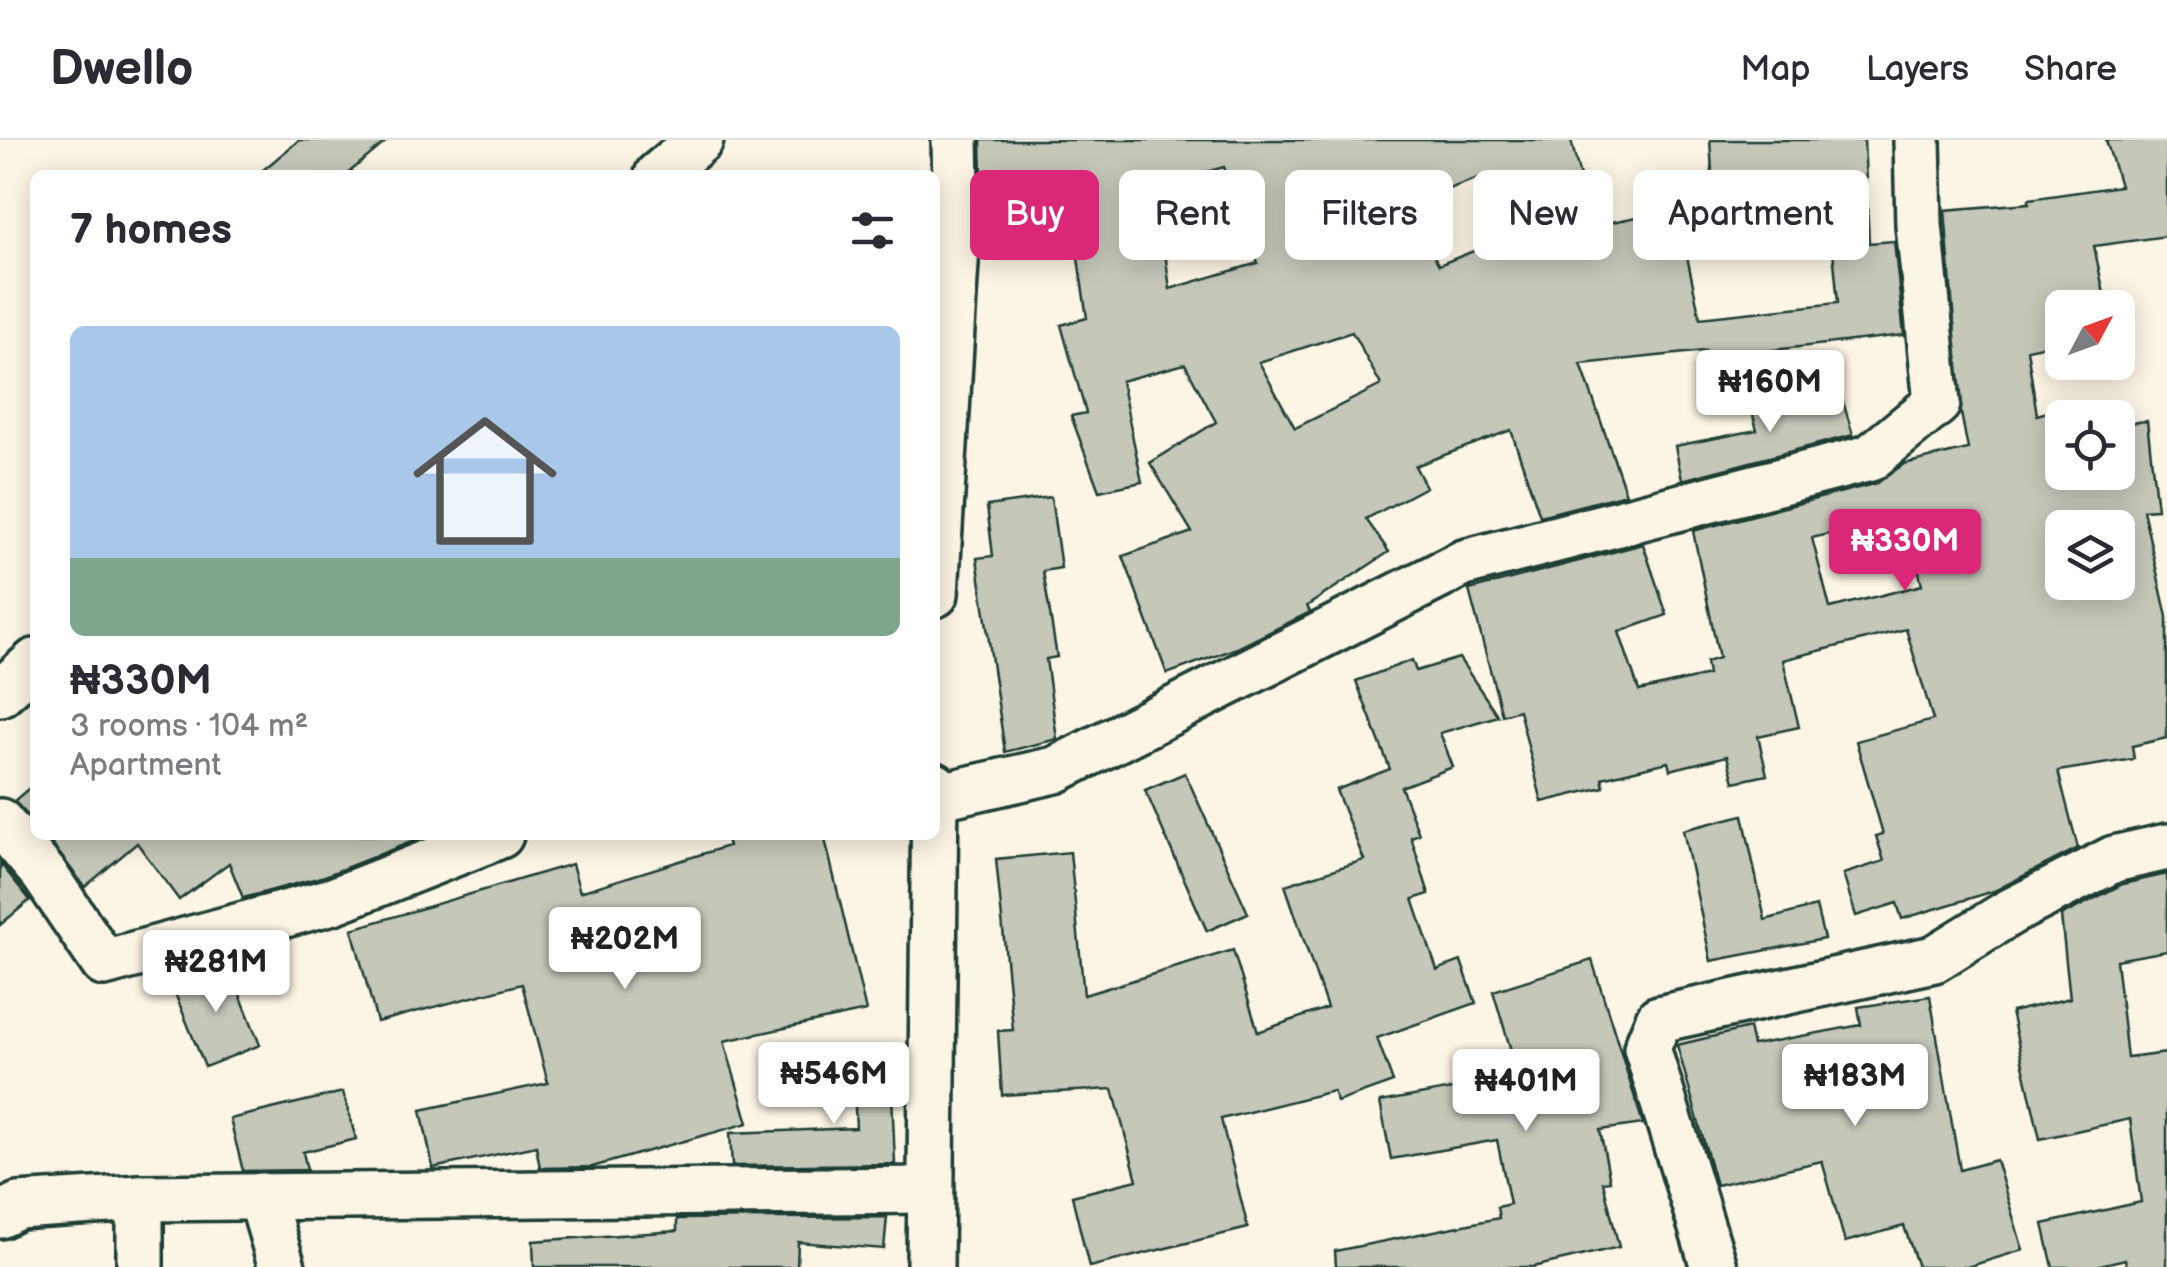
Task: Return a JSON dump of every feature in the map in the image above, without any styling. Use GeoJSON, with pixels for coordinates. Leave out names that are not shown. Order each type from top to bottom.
{"type":"FeatureCollection","features":[{"type":"Feature","properties":{"kind":"street"},"geometry":{"type":"LineString","coordinates":[[664,170],[700,140]]}},
{"type":"Feature","properties":{"kind":"street"},"geometry":{"type":"LineString","coordinates":[[940,511],[957,230],[955,140]]}},
{"type":"Feature","properties":{"kind":"street"},"geometry":{"type":"LineString","coordinates":[[940,796],[1055,770],[1464,563],[1870,458],[1937,404],[1919,225],[1918,140]]}},
{"type":"Feature","properties":{"kind":"street"},"geometry":{"type":"LineString","coordinates":[[0,822],[44,874],[104,963],[333,901],[487,840]]}},
{"type":"Feature","properties":{"kind":"street"},"geometry":{"type":"LineString","coordinates":[[930,1267],[935,840]]}},
{"type":"Feature","properties":{"kind":"street"},"geometry":{"type":"LineString","coordinates":[[1714,1267],[1647,1048],[1659,1020],[1934,959],[2010,912],[2114,859],[2167,847]]}},
{"type":"Feature","properties":{"kind":"street"},"geometry":{"type":"LineString","coordinates":[[0,1215],[18,1206],[140,1198],[929,1190]]}},
{"type":"Feature","properties":{"kind":"street"},"geometry":{"type":"LineString","coordinates":[[261,1196],[282,1267]]}},
{"type":"Feature","properties":{"kind":"street"},"geometry":{"type":"LineString","coordinates":[[140,1198],[140,1267]]}},
{"type":"Feature","properties":{"kind":"building"},"geometry":{"type":"Polygon","coordinates":[[[299,140],[388,140],[352,170],[263,170],[299,140]]]}},
{"type":"Feature","properties":{"kind":"building"},"geometry":{"type":"Polygon","coordinates":[[[981,140],[1571,140],[1578,170],[1473,170],[1473,180],[1453,187],[1453,170],[1285,170],[1285,260],[1436,260],[1439,265],[1473,251],[1473,260],[1613,260],[1613,222],[1633,218],[1633,260],[1688,260],[1700,318],[1838,303],[1834,260],[1869,260],[1869,243],[1894,241],[1904,335],[1705,358],[1705,351],[1581,364],[1626,494],[1540,516],[1511,430],[1415,466],[1426,487],[1366,519],[1389,552],[1307,606],[1310,612],[1237,648],[1167,674],[1123,556],[1192,532],[1150,463],[1216,422],[1185,364],[1121,381],[1142,482],[1099,491],[1071,416],[1086,413],[1061,325],[1087,318],[1078,260],[1099,260],[1099,170],[982,170],[981,140]],[[1352,332],[1259,362],[1295,428],[1381,385],[1352,332]]]}},
{"type":"Feature","properties":{"kind":"building"},"geometry":{"type":"Polygon","coordinates":[[[1710,140],[1864,140],[1865,170],[1712,170],[1710,140]]]}},
{"type":"Feature","properties":{"kind":"building"},"geometry":{"type":"Polygon","coordinates":[[[2106,140],[2167,140],[2167,236],[2094,246],[2103,290],[2045,290],[2045,345],[2027,349],[2037,415],[2045,413],[2045,490],[2135,490],[2135,422],[2147,421],[2157,509],[2143,510],[2167,617],[2167,738],[2132,746],[2134,759],[2058,771],[2078,848],[1994,891],[1902,919],[1897,903],[1856,916],[1843,874],[1884,861],[1876,836],[1883,834],[1856,741],[1933,720],[1906,629],[1783,660],[1799,727],[1758,736],[1767,775],[1734,782],[1727,756],[1670,770],[1668,762],[1602,778],[1604,787],[1542,802],[1519,710],[1502,715],[1469,590],[1643,544],[1667,615],[1619,632],[1639,691],[1708,675],[1706,662],[1719,658],[1693,531],[1877,483],[1904,464],[1968,449],[1961,413],[1945,210],[2029,203],[2029,199],[2120,186],[2106,140]],[[1906,515],[1812,538],[1830,608],[1922,585],[1906,515]]]}},
{"type":"Feature","properties":{"kind":"building"},"geometry":{"type":"Polygon","coordinates":[[[1839,388],[1853,435],[1682,480],[1675,446],[1757,430],[1752,412],[1839,388]]]}},
{"type":"Feature","properties":{"kind":"building"},"geometry":{"type":"Polygon","coordinates":[[[1051,497],[1061,568],[1043,571],[1057,657],[1046,659],[1057,739],[1005,752],[977,558],[993,556],[987,506],[1051,497]]]}},
{"type":"Feature","properties":{"kind":"building"},"geometry":{"type":"Polygon","coordinates":[[[1459,658],[1498,716],[1440,733],[1453,767],[1401,787],[1419,834],[1411,837],[1429,894],[1413,899],[1437,970],[1461,961],[1476,1003],[1377,1038],[1393,1082],[1337,1102],[1333,1091],[1221,1119],[1248,1228],[1089,1267],[1072,1196],[1137,1180],[1113,1089],[1002,1095],[998,1031],[1013,1030],[996,859],[1070,852],[1084,995],[1233,950],[1258,1032],[1327,1008],[1285,885],[1364,860],[1336,790],[1390,769],[1356,681],[1412,660],[1416,671],[1459,658]]]}},
{"type":"Feature","properties":{"kind":"building"},"geometry":{"type":"Polygon","coordinates":[[[1185,773],[1248,913],[1207,931],[1145,790],[1185,773]]]}},
{"type":"Feature","properties":{"kind":"building"},"geometry":{"type":"Polygon","coordinates":[[[30,787],[30,818],[14,801],[30,787]]]}},
{"type":"Feature","properties":{"kind":"building"},"geometry":{"type":"Polygon","coordinates":[[[1743,815],[1765,920],[1816,906],[1824,939],[1711,961],[1683,830],[1743,815]]]}},
{"type":"Feature","properties":{"kind":"building"},"geometry":{"type":"Polygon","coordinates":[[[49,840],[416,840],[325,876],[243,898],[229,863],[179,900],[137,843],[85,887],[49,840]]]}},
{"type":"Feature","properties":{"kind":"building"},"geometry":{"type":"Polygon","coordinates":[[[726,840],[825,840],[866,1011],[724,1041],[748,1123],[592,1167],[540,1168],[536,1146],[433,1168],[421,1110],[548,1083],[522,984],[377,1022],[352,929],[572,864],[580,892],[728,846],[726,840]]]}},
{"type":"Feature","properties":{"kind":"building"},"geometry":{"type":"Polygon","coordinates":[[[0,863],[30,900],[0,925],[0,863]]]}},
{"type":"Feature","properties":{"kind":"building"},"geometry":{"type":"Polygon","coordinates":[[[2167,874],[2167,951],[2116,960],[2127,1058],[2167,1053],[2167,1267],[2127,1267],[2125,1259],[2092,1267],[2053,1267],[2043,1224],[2141,1202],[2130,1119],[2040,1139],[2011,1012],[2070,998],[2061,916],[2123,884],[2167,874]]]}},
{"type":"Feature","properties":{"kind":"building"},"geometry":{"type":"Polygon","coordinates":[[[1592,960],[1643,1124],[1600,1130],[1610,1181],[1603,1182],[1619,1247],[1533,1267],[1336,1267],[1335,1251],[1499,1218],[1497,1207],[1510,1204],[1497,1140],[1391,1159],[1380,1102],[1519,1077],[1493,991],[1592,960]]]}},
{"type":"Feature","properties":{"kind":"building"},"geometry":{"type":"Polygon","coordinates":[[[228,964],[260,1045],[205,1067],[172,986],[228,964]]]}},
{"type":"Feature","properties":{"kind":"building"},"geometry":{"type":"Polygon","coordinates":[[[1930,996],[1960,1170],[1996,1160],[2023,1250],[1967,1267],[1918,1267],[1904,1226],[1845,1242],[1822,1161],[1716,1185],[1677,1045],[1749,1028],[1753,1045],[1861,1025],[1858,1007],[1930,996]]]}},
{"type":"Feature","properties":{"kind":"building"},"geometry":{"type":"Polygon","coordinates":[[[890,1047],[895,1164],[732,1166],[730,1133],[856,1128],[852,1048],[890,1047]]]}},
{"type":"Feature","properties":{"kind":"building"},"geometry":{"type":"Polygon","coordinates":[[[343,1092],[356,1139],[303,1152],[307,1170],[243,1171],[230,1119],[343,1092]]]}},
{"type":"Feature","properties":{"kind":"building"},"geometry":{"type":"Polygon","coordinates":[[[887,1217],[884,1249],[798,1242],[797,1267],[534,1267],[533,1241],[677,1231],[677,1219],[887,1217]]]}}]}
